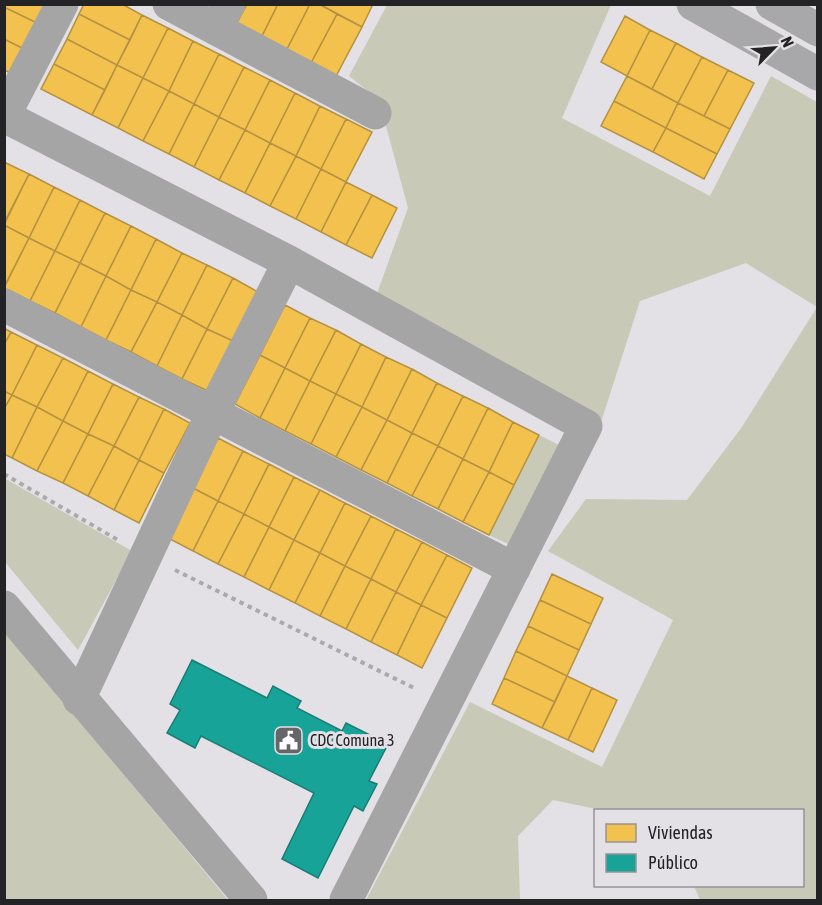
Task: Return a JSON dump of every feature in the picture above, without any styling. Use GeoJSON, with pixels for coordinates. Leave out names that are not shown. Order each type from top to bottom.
{"type":"FeatureCollection","features":[{"type":"Feature","properties":{"kind":"main road"},"geometry":{"type":"LineString","coordinates":[[693,4],[818,74]]}},
{"type":"Feature","properties":{"kind":"main road"},"geometry":{"type":"LineString","coordinates":[[772,4],[818,30]]}},
{"type":"Feature","properties":{"kind":"street"},"geometry":{"type":"LineString","coordinates":[[62,4],[4,116],[289,262],[586,426],[346,900]]}},
{"type":"Feature","properties":{"kind":"street"},"geometry":{"type":"LineString","coordinates":[[169,4],[222,17],[375,113]]}},
{"type":"Feature","properties":{"kind":"street"},"geometry":{"type":"LineString","coordinates":[[79,699],[148,556],[212,414],[289,262]]}},
{"type":"Feature","properties":{"kind":"street"},"geometry":{"type":"LineString","coordinates":[[4,305],[514,569]]}},
{"type":"Feature","properties":{"kind":"street"},"geometry":{"type":"LineString","coordinates":[[4,607],[79,699],[251,900]]}},
{"type":"Feature","properties":{"kind":"path"},"geometry":{"type":"LineString","coordinates":[[4,474],[148,556],[447,704]]}},
{"type":"Feature","properties":{"kind":"green space"},"geometry":{"type":"Polygon","coordinates":[[[387,5],[611,5],[562,118],[710,196],[771,76],[817,102],[817,307],[746,263],[640,301],[600,425],[376,296],[408,208],[379,100],[349,76],[387,5]]]}},
{"type":"Feature","properties":{"kind":"green space"},"geometry":{"type":"Polygon","coordinates":[[[817,307],[817,900],[700,900],[694,887],[804,887],[804,809],[596,809],[553,800],[518,836],[520,900],[366,900],[470,702],[602,767],[673,620],[548,551],[586,499],[687,500],[742,427],[817,307]]]}},
{"type":"Feature","properties":{"kind":"green space"},"geometry":{"type":"Polygon","coordinates":[[[539,435],[559,445],[508,544],[489,535],[539,435]]]}},
{"type":"Feature","properties":{"kind":"green space"},"geometry":{"type":"Polygon","coordinates":[[[4,478],[132,551],[78,650],[5,562],[4,478]]]}},
{"type":"Feature","properties":{"kind":"green space"},"geometry":{"type":"Polygon","coordinates":[[[4,630],[228,900],[5,900],[4,630]]]}},
{"type":"Feature","properties":{"kind":"building: Viviendas"},"geometry":{"type":"Polygon","coordinates":[[[4,4],[46,4],[37,23],[4,7],[4,4]]]}},
{"type":"Feature","properties":{"kind":"building: Viviendas"},"geometry":{"type":"Polygon","coordinates":[[[84,4],[122,4],[142,15],[130,40],[79,14],[84,4]]]}},
{"type":"Feature","properties":{"kind":"building: Viviendas"},"geometry":{"type":"Polygon","coordinates":[[[247,4],[278,4],[261,38],[236,25],[247,4]]]}},
{"type":"Feature","properties":{"kind":"building: Viviendas"},"geometry":{"type":"Polygon","coordinates":[[[278,4],[310,4],[286,51],[261,38],[278,4]]]}},
{"type":"Feature","properties":{"kind":"building: Viviendas"},"geometry":{"type":"Polygon","coordinates":[[[310,4],[319,4],[337,14],[310,65],[286,51],[310,4]]]}},
{"type":"Feature","properties":{"kind":"building: Viviendas"},"geometry":{"type":"Polygon","coordinates":[[[319,4],[373,4],[362,27],[319,4]]]}},
{"type":"Feature","properties":{"kind":"building: Viviendas"},"geometry":{"type":"Polygon","coordinates":[[[4,7],[37,23],[24,49],[4,39],[4,7]]]}},
{"type":"Feature","properties":{"kind":"building: Viviendas"},"geometry":{"type":"Polygon","coordinates":[[[79,14],[130,40],[117,65],[67,39],[79,14]]]}},
{"type":"Feature","properties":{"kind":"building: Viviendas"},"geometry":{"type":"Polygon","coordinates":[[[337,14],[362,27],[335,78],[310,65],[337,14]]]}},
{"type":"Feature","properties":{"kind":"building: Viviendas"},"geometry":{"type":"Polygon","coordinates":[[[142,15],[168,28],[143,78],[117,65],[142,15]]]}},
{"type":"Feature","properties":{"kind":"building: Viviendas"},"geometry":{"type":"Polygon","coordinates":[[[625,16],[650,30],[627,76],[601,62],[625,16]]]}},
{"type":"Feature","properties":{"kind":"building: Viviendas"},"geometry":{"type":"Polygon","coordinates":[[[168,28],[193,41],[169,91],[143,78],[168,28]]]}},
{"type":"Feature","properties":{"kind":"building: Viviendas"},"geometry":{"type":"Polygon","coordinates":[[[650,30],[676,43],[652,89],[627,76],[650,30]]]}},
{"type":"Feature","properties":{"kind":"building: Viviendas"},"geometry":{"type":"Polygon","coordinates":[[[4,39],[24,49],[11,73],[4,70],[4,39]]]}},
{"type":"Feature","properties":{"kind":"building: Viviendas"},"geometry":{"type":"Polygon","coordinates":[[[67,39],[117,65],[105,90],[54,64],[67,39]]]}},
{"type":"Feature","properties":{"kind":"building: Viviendas"},"geometry":{"type":"Polygon","coordinates":[[[193,41],[219,54],[194,104],[169,91],[193,41]]]}},
{"type":"Feature","properties":{"kind":"building: Viviendas"},"geometry":{"type":"Polygon","coordinates":[[[676,43],[702,57],[678,103],[652,89],[676,43]]]}},
{"type":"Feature","properties":{"kind":"building: Viviendas"},"geometry":{"type":"Polygon","coordinates":[[[219,54],[244,67],[219,117],[194,104],[219,54]]]}},
{"type":"Feature","properties":{"kind":"building: Viviendas"},"geometry":{"type":"Polygon","coordinates":[[[702,57],[728,70],[704,116],[678,103],[702,57]]]}},
{"type":"Feature","properties":{"kind":"building: Viviendas"},"geometry":{"type":"Polygon","coordinates":[[[54,64],[105,90],[92,115],[41,89],[54,64]]]}},
{"type":"Feature","properties":{"kind":"building: Viviendas"},"geometry":{"type":"Polygon","coordinates":[[[117,65],[143,78],[118,128],[92,115],[117,65]]]}},
{"type":"Feature","properties":{"kind":"building: Viviendas"},"geometry":{"type":"Polygon","coordinates":[[[244,67],[270,80],[245,130],[219,117],[244,67]]]}},
{"type":"Feature","properties":{"kind":"building: Viviendas"},"geometry":{"type":"Polygon","coordinates":[[[728,70],[754,83],[730,129],[704,116],[728,70]]]}},
{"type":"Feature","properties":{"kind":"building: Viviendas"},"geometry":{"type":"Polygon","coordinates":[[[627,76],[678,103],[666,128],[614,101],[627,76]]]}},
{"type":"Feature","properties":{"kind":"building: Viviendas"},"geometry":{"type":"Polygon","coordinates":[[[143,78],[169,91],[143,141],[118,128],[143,78]]]}},
{"type":"Feature","properties":{"kind":"building: Viviendas"},"geometry":{"type":"Polygon","coordinates":[[[270,80],[295,93],[270,143],[245,130],[270,80]]]}},
{"type":"Feature","properties":{"kind":"building: Viviendas"},"geometry":{"type":"Polygon","coordinates":[[[169,91],[194,104],[169,154],[143,141],[169,91]]]}},
{"type":"Feature","properties":{"kind":"building: Viviendas"},"geometry":{"type":"Polygon","coordinates":[[[295,93],[320,106],[296,156],[270,143],[295,93]]]}},
{"type":"Feature","properties":{"kind":"building: Viviendas"},"geometry":{"type":"Polygon","coordinates":[[[614,101],[666,128],[653,152],[601,126],[614,101]]]}},
{"type":"Feature","properties":{"kind":"building: Viviendas"},"geometry":{"type":"Polygon","coordinates":[[[678,103],[730,129],[717,154],[666,128],[678,103]]]}},
{"type":"Feature","properties":{"kind":"building: Viviendas"},"geometry":{"type":"Polygon","coordinates":[[[194,104],[219,117],[194,167],[169,154],[194,104]]]}},
{"type":"Feature","properties":{"kind":"building: Viviendas"},"geometry":{"type":"Polygon","coordinates":[[[320,106],[346,119],[321,169],[296,156],[320,106]]]}},
{"type":"Feature","properties":{"kind":"building: Viviendas"},"geometry":{"type":"Polygon","coordinates":[[[219,117],[245,130],[219,180],[194,167],[219,117]]]}},
{"type":"Feature","properties":{"kind":"building: Viviendas"},"geometry":{"type":"Polygon","coordinates":[[[346,119],[372,132],[346,182],[321,169],[346,119]]]}},
{"type":"Feature","properties":{"kind":"building: Viviendas"},"geometry":{"type":"Polygon","coordinates":[[[666,128],[717,154],[704,179],[653,152],[666,128]]]}},
{"type":"Feature","properties":{"kind":"building: Viviendas"},"geometry":{"type":"Polygon","coordinates":[[[245,130],[270,143],[245,193],[219,180],[245,130]]]}},
{"type":"Feature","properties":{"kind":"building: Viviendas"},"geometry":{"type":"Polygon","coordinates":[[[270,143],[296,156],[270,206],[245,193],[270,143]]]}},
{"type":"Feature","properties":{"kind":"building: Viviendas"},"geometry":{"type":"Polygon","coordinates":[[[296,156],[321,169],[296,219],[270,206],[296,156]]]}},
{"type":"Feature","properties":{"kind":"building: Viviendas"},"geometry":{"type":"Polygon","coordinates":[[[4,162],[29,174],[4,223],[4,162]]]}},
{"type":"Feature","properties":{"kind":"building: Viviendas"},"geometry":{"type":"Polygon","coordinates":[[[321,169],[346,182],[321,232],[296,219],[321,169]]]}},
{"type":"Feature","properties":{"kind":"building: Viviendas"},"geometry":{"type":"Polygon","coordinates":[[[29,174],[54,187],[29,238],[4,225],[29,174]]]}},
{"type":"Feature","properties":{"kind":"building: Viviendas"},"geometry":{"type":"Polygon","coordinates":[[[346,182],[372,195],[346,245],[321,232],[346,182]]]}},
{"type":"Feature","properties":{"kind":"building: Viviendas"},"geometry":{"type":"Polygon","coordinates":[[[54,187],[80,200],[55,251],[29,238],[54,187]]]}},
{"type":"Feature","properties":{"kind":"building: Viviendas"},"geometry":{"type":"Polygon","coordinates":[[[372,195],[397,208],[372,258],[346,245],[372,195]]]}},
{"type":"Feature","properties":{"kind":"building: Viviendas"},"geometry":{"type":"Polygon","coordinates":[[[80,200],[105,213],[80,263],[55,251],[80,200]]]}},
{"type":"Feature","properties":{"kind":"building: Viviendas"},"geometry":{"type":"Polygon","coordinates":[[[105,213],[131,226],[106,276],[80,263],[105,213]]]}},
{"type":"Feature","properties":{"kind":"building: Viviendas"},"geometry":{"type":"Polygon","coordinates":[[[4,225],[29,238],[4,287],[4,225]]]}},
{"type":"Feature","properties":{"kind":"building: Viviendas"},"geometry":{"type":"Polygon","coordinates":[[[131,226],[156,239],[131,290],[106,276],[131,226]]]}},
{"type":"Feature","properties":{"kind":"building: Viviendas"},"geometry":{"type":"Polygon","coordinates":[[[29,238],[55,251],[30,301],[4,288],[29,238]]]}},
{"type":"Feature","properties":{"kind":"building: Viviendas"},"geometry":{"type":"Polygon","coordinates":[[[156,239],[182,253],[157,302],[131,290],[156,239]]]}},
{"type":"Feature","properties":{"kind":"building: Viviendas"},"geometry":{"type":"Polygon","coordinates":[[[55,251],[80,263],[55,313],[30,301],[55,251]]]}},
{"type":"Feature","properties":{"kind":"building: Viviendas"},"geometry":{"type":"Polygon","coordinates":[[[182,253],[207,265],[182,315],[157,302],[182,253]]]}},
{"type":"Feature","properties":{"kind":"building: Viviendas"},"geometry":{"type":"Polygon","coordinates":[[[80,263],[106,276],[81,327],[55,313],[80,263]]]}},
{"type":"Feature","properties":{"kind":"building: Viviendas"},"geometry":{"type":"Polygon","coordinates":[[[207,265],[233,278],[207,329],[182,315],[207,265]]]}},
{"type":"Feature","properties":{"kind":"building: Viviendas"},"geometry":{"type":"Polygon","coordinates":[[[106,276],[131,290],[106,340],[81,327],[106,276]]]}},
{"type":"Feature","properties":{"kind":"building: Viviendas"},"geometry":{"type":"Polygon","coordinates":[[[233,278],[258,292],[233,341],[207,329],[233,278]]]}},
{"type":"Feature","properties":{"kind":"building: Viviendas"},"geometry":{"type":"Polygon","coordinates":[[[131,290],[157,302],[131,352],[106,340],[131,290]]]}},
{"type":"Feature","properties":{"kind":"building: Viviendas"},"geometry":{"type":"Polygon","coordinates":[[[157,302],[182,315],[157,366],[131,352],[157,302]]]}},
{"type":"Feature","properties":{"kind":"building: Viviendas"},"geometry":{"type":"Polygon","coordinates":[[[285,305],[310,318],[285,368],[260,355],[285,305]]]}},
{"type":"Feature","properties":{"kind":"building: Viviendas"},"geometry":{"type":"Polygon","coordinates":[[[182,315],[207,329],[182,379],[157,366],[182,315]]]}},
{"type":"Feature","properties":{"kind":"building: Viviendas"},"geometry":{"type":"Polygon","coordinates":[[[310,318],[336,330],[310,381],[285,368],[310,318]]]}},
{"type":"Feature","properties":{"kind":"building: Viviendas"},"geometry":{"type":"Polygon","coordinates":[[[4,328],[11,332],[4,345],[4,328]]]}},
{"type":"Feature","properties":{"kind":"building: Viviendas"},"geometry":{"type":"Polygon","coordinates":[[[207,329],[233,341],[208,391],[182,379],[207,329]]]}},
{"type":"Feature","properties":{"kind":"building: Viviendas"},"geometry":{"type":"Polygon","coordinates":[[[336,330],[361,344],[336,394],[310,381],[336,330]]]}},
{"type":"Feature","properties":{"kind":"building: Viviendas"},"geometry":{"type":"Polygon","coordinates":[[[11,332],[37,345],[12,395],[4,391],[4,345],[11,332]]]}},
{"type":"Feature","properties":{"kind":"building: Viviendas"},"geometry":{"type":"Polygon","coordinates":[[[361,344],[386,357],[362,407],[336,394],[361,344]]]}},
{"type":"Feature","properties":{"kind":"building: Viviendas"},"geometry":{"type":"Polygon","coordinates":[[[37,345],[63,358],[37,407],[12,395],[37,345]]]}},
{"type":"Feature","properties":{"kind":"building: Viviendas"},"geometry":{"type":"Polygon","coordinates":[[[260,355],[285,368],[260,418],[235,404],[260,355]]]}},
{"type":"Feature","properties":{"kind":"building: Viviendas"},"geometry":{"type":"Polygon","coordinates":[[[386,357],[412,369],[387,420],[362,407],[386,357]]]}},
{"type":"Feature","properties":{"kind":"building: Viviendas"},"geometry":{"type":"Polygon","coordinates":[[[63,358],[88,371],[63,421],[37,407],[63,358]]]}},
{"type":"Feature","properties":{"kind":"building: Viviendas"},"geometry":{"type":"Polygon","coordinates":[[[285,368],[310,381],[285,431],[260,418],[285,368]]]}},
{"type":"Feature","properties":{"kind":"building: Viviendas"},"geometry":{"type":"Polygon","coordinates":[[[412,369],[437,383],[412,433],[387,420],[412,369]]]}},
{"type":"Feature","properties":{"kind":"building: Viviendas"},"geometry":{"type":"Polygon","coordinates":[[[88,371],[113,384],[88,434],[63,421],[88,371]]]}},
{"type":"Feature","properties":{"kind":"building: Viviendas"},"geometry":{"type":"Polygon","coordinates":[[[310,381],[336,394],[311,444],[285,431],[310,381]]]}},
{"type":"Feature","properties":{"kind":"building: Viviendas"},"geometry":{"type":"Polygon","coordinates":[[[437,383],[463,396],[438,446],[412,433],[437,383]]]}},
{"type":"Feature","properties":{"kind":"building: Viviendas"},"geometry":{"type":"Polygon","coordinates":[[[113,384],[139,397],[114,446],[88,434],[113,384]]]}},
{"type":"Feature","properties":{"kind":"building: Viviendas"},"geometry":{"type":"Polygon","coordinates":[[[4,391],[12,395],[4,409],[4,391]]]}},
{"type":"Feature","properties":{"kind":"building: Viviendas"},"geometry":{"type":"Polygon","coordinates":[[[336,394],[362,407],[336,457],[311,444],[336,394]]]}},
{"type":"Feature","properties":{"kind":"building: Viviendas"},"geometry":{"type":"Polygon","coordinates":[[[12,395],[37,407],[12,458],[4,454],[4,409],[12,395]]]}},
{"type":"Feature","properties":{"kind":"building: Viviendas"},"geometry":{"type":"Polygon","coordinates":[[[463,396],[488,408],[463,459],[438,446],[463,396]]]}},
{"type":"Feature","properties":{"kind":"building: Viviendas"},"geometry":{"type":"Polygon","coordinates":[[[139,397],[164,409],[139,460],[114,446],[139,397]]]}},
{"type":"Feature","properties":{"kind":"building: Viviendas"},"geometry":{"type":"Polygon","coordinates":[[[37,407],[63,421],[37,471],[12,458],[37,407]]]}},
{"type":"Feature","properties":{"kind":"building: Viviendas"},"geometry":{"type":"Polygon","coordinates":[[[362,407],[387,420],[361,470],[336,457],[362,407]]]}},
{"type":"Feature","properties":{"kind":"building: Viviendas"},"geometry":{"type":"Polygon","coordinates":[[[488,408],[513,422],[489,472],[463,459],[488,408]]]}},
{"type":"Feature","properties":{"kind":"building: Viviendas"},"geometry":{"type":"Polygon","coordinates":[[[164,409],[190,423],[164,473],[139,460],[164,409]]]}},
{"type":"Feature","properties":{"kind":"building: Viviendas"},"geometry":{"type":"Polygon","coordinates":[[[387,420],[412,433],[387,483],[361,470],[387,420]]]}},
{"type":"Feature","properties":{"kind":"building: Viviendas"},"geometry":{"type":"Polygon","coordinates":[[[63,421],[88,434],[63,483],[37,471],[63,421]]]}},
{"type":"Feature","properties":{"kind":"building: Viviendas"},"geometry":{"type":"Polygon","coordinates":[[[513,422],[539,435],[514,485],[489,472],[513,422]]]}},
{"type":"Feature","properties":{"kind":"building: Viviendas"},"geometry":{"type":"Polygon","coordinates":[[[412,433],[438,446],[412,496],[387,483],[412,433]]]}},
{"type":"Feature","properties":{"kind":"building: Viviendas"},"geometry":{"type":"Polygon","coordinates":[[[88,434],[114,446],[88,496],[63,483],[88,434]]]}},
{"type":"Feature","properties":{"kind":"building: Viviendas"},"geometry":{"type":"Polygon","coordinates":[[[218,438],[243,451],[218,501],[193,488],[218,438]]]}},
{"type":"Feature","properties":{"kind":"building: Viviendas"},"geometry":{"type":"Polygon","coordinates":[[[114,446],[139,460],[114,510],[88,496],[114,446]]]}},
{"type":"Feature","properties":{"kind":"building: Viviendas"},"geometry":{"type":"Polygon","coordinates":[[[438,446],[463,459],[438,509],[412,496],[438,446]]]}},
{"type":"Feature","properties":{"kind":"building: Viviendas"},"geometry":{"type":"Polygon","coordinates":[[[243,451],[269,464],[244,514],[218,501],[243,451]]]}},
{"type":"Feature","properties":{"kind":"building: Viviendas"},"geometry":{"type":"Polygon","coordinates":[[[463,459],[489,472],[463,522],[438,509],[463,459]]]}},
{"type":"Feature","properties":{"kind":"building: Viviendas"},"geometry":{"type":"Polygon","coordinates":[[[139,460],[164,473],[139,523],[114,510],[139,460]]]}},
{"type":"Feature","properties":{"kind":"building: Viviendas"},"geometry":{"type":"Polygon","coordinates":[[[269,464],[294,477],[269,527],[244,514],[269,464]]]}},
{"type":"Feature","properties":{"kind":"building: Viviendas"},"geometry":{"type":"Polygon","coordinates":[[[489,472],[514,485],[489,535],[463,522],[489,472]]]}},
{"type":"Feature","properties":{"kind":"building: Viviendas"},"geometry":{"type":"Polygon","coordinates":[[[294,477],[320,490],[294,540],[269,527],[294,477]]]}},
{"type":"Feature","properties":{"kind":"building: Viviendas"},"geometry":{"type":"Polygon","coordinates":[[[193,488],[218,501],[193,551],[168,538],[193,488]]]}},
{"type":"Feature","properties":{"kind":"building: Viviendas"},"geometry":{"type":"Polygon","coordinates":[[[320,490],[345,503],[320,553],[294,540],[320,490]]]}},
{"type":"Feature","properties":{"kind":"building: Viviendas"},"geometry":{"type":"Polygon","coordinates":[[[218,501],[244,514],[218,564],[193,551],[218,501]]]}},
{"type":"Feature","properties":{"kind":"building: Viviendas"},"geometry":{"type":"Polygon","coordinates":[[[345,503],[371,516],[345,566],[320,553],[345,503]]]}},
{"type":"Feature","properties":{"kind":"building: Viviendas"},"geometry":{"type":"Polygon","coordinates":[[[244,514],[269,527],[244,577],[218,564],[244,514]]]}},
{"type":"Feature","properties":{"kind":"building: Viviendas"},"geometry":{"type":"Polygon","coordinates":[[[371,516],[396,529],[371,579],[345,566],[371,516]]]}},
{"type":"Feature","properties":{"kind":"building: Viviendas"},"geometry":{"type":"Polygon","coordinates":[[[269,527],[294,540],[269,590],[244,577],[269,527]]]}},
{"type":"Feature","properties":{"kind":"building: Viviendas"},"geometry":{"type":"Polygon","coordinates":[[[396,529],[422,542],[396,592],[371,579],[396,529]]]}},
{"type":"Feature","properties":{"kind":"building: Viviendas"},"geometry":{"type":"Polygon","coordinates":[[[294,540],[320,553],[295,603],[269,590],[294,540]]]}},
{"type":"Feature","properties":{"kind":"building: Viviendas"},"geometry":{"type":"Polygon","coordinates":[[[422,542],[447,555],[421,605],[396,592],[422,542]]]}},
{"type":"Feature","properties":{"kind":"building: Viviendas"},"geometry":{"type":"Polygon","coordinates":[[[320,553],[345,566],[320,616],[295,603],[320,553]]]}},
{"type":"Feature","properties":{"kind":"building: Viviendas"},"geometry":{"type":"Polygon","coordinates":[[[447,555],[472,568],[447,618],[421,605],[447,555]]]}},
{"type":"Feature","properties":{"kind":"building: Viviendas"},"geometry":{"type":"Polygon","coordinates":[[[345,566],[371,579],[346,629],[320,616],[345,566]]]}},
{"type":"Feature","properties":{"kind":"building: Viviendas"},"geometry":{"type":"Polygon","coordinates":[[[552,574],[603,598],[591,624],[540,600],[552,574]]]}},
{"type":"Feature","properties":{"kind":"building: Viviendas"},"geometry":{"type":"Polygon","coordinates":[[[371,579],[396,592],[371,642],[346,629],[371,579]]]}},
{"type":"Feature","properties":{"kind":"building: Viviendas"},"geometry":{"type":"Polygon","coordinates":[[[396,592],[421,605],[397,655],[371,642],[396,592]]]}},
{"type":"Feature","properties":{"kind":"building: Viviendas"},"geometry":{"type":"Polygon","coordinates":[[[540,600],[591,624],[579,650],[528,626],[540,600]]]}},
{"type":"Feature","properties":{"kind":"building: Viviendas"},"geometry":{"type":"Polygon","coordinates":[[[421,605],[447,618],[422,668],[397,655],[421,605]]]}},
{"type":"Feature","properties":{"kind":"building: Viviendas"},"geometry":{"type":"Polygon","coordinates":[[[528,626],[579,650],[567,676],[516,651],[528,626]]]}},
{"type":"Feature","properties":{"kind":"building: Viviendas"},"geometry":{"type":"Polygon","coordinates":[[[516,651],[567,676],[555,702],[504,678],[516,651]]]}},
{"type":"Feature","properties":{"kind":"building: Viviendas"},"geometry":{"type":"Polygon","coordinates":[[[567,676],[592,688],[568,740],[542,728],[567,676]]]}},
{"type":"Feature","properties":{"kind":"building: Viviendas"},"geometry":{"type":"Polygon","coordinates":[[[504,678],[555,702],[542,728],[492,704],[504,678]]]}},
{"type":"Feature","properties":{"kind":"building: Viviendas"},"geometry":{"type":"Polygon","coordinates":[[[592,688],[617,700],[593,752],[568,740],[592,688]]]}},
{"type":"Feature","properties":{"kind":"building: Público"},"geometry":{"type":"Polygon","coordinates":[[[192,660],[267,698],[273,686],[301,701],[297,708],[342,731],[346,723],[388,744],[369,781],[377,784],[363,811],[354,806],[318,878],[282,859],[314,793],[201,736],[195,748],[167,733],[180,710],[170,704],[192,660]]]}},
{"type":"Feature","properties":{"kind":"place","name":"CDC Comuna 3"},"geometry":{"type":"Point","coordinates":[289,740]}}]}
